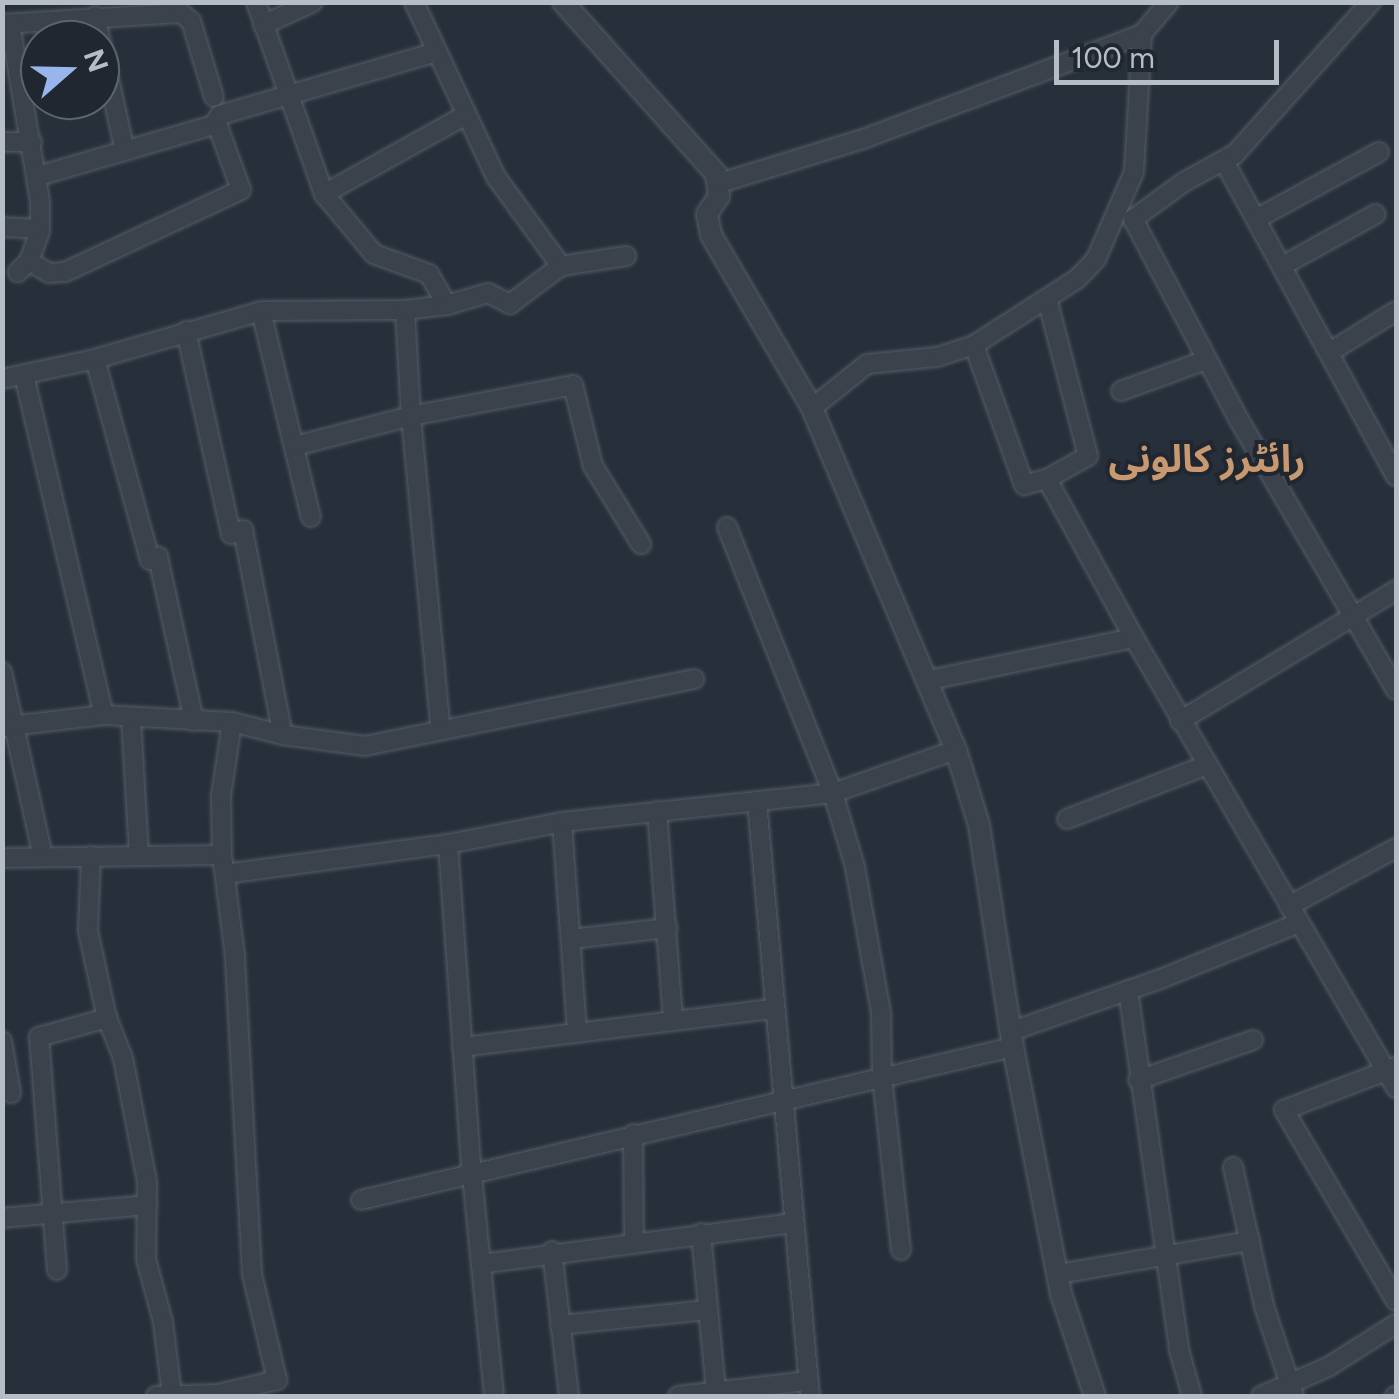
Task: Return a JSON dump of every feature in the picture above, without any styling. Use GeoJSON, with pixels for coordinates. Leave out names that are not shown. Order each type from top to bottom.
{"type":"FeatureCollection","features":[{"type":"Feature","properties":{"kind":"street"},"geometry":{"type":"LineString","coordinates":[[256,2],[286,96],[324,194],[374,254],[429,274],[447,305]]}},
{"type":"Feature","properties":{"kind":"street"},"geometry":{"type":"LineString","coordinates":[[263,25],[313,2]]}},
{"type":"Feature","properties":{"kind":"street"},"geometry":{"type":"LineString","coordinates":[[414,2],[509,199],[561,266]]}},
{"type":"Feature","properties":{"kind":"street"},"geometry":{"type":"LineString","coordinates":[[562,2],[694,146],[720,184],[719,196],[707,214],[711,235],[812,408],[956,750],[978,824],[1013,1039],[1058,1274],[1095,1396]]}},
{"type":"Feature","properties":{"kind":"street"},"geometry":{"type":"LineString","coordinates":[[720,184],[866,138],[1142,34],[1169,2]]}},
{"type":"Feature","properties":{"kind":"street"},"geometry":{"type":"LineString","coordinates":[[1371,2],[1235,154],[1184,182],[1133,219],[1206,360],[1396,690]]}},
{"type":"Feature","properties":{"kind":"street"},"geometry":{"type":"LineString","coordinates":[[214,97],[188,16],[95,16],[6,24],[38,176],[40,231],[24,266],[49,273],[66,272],[240,190],[218,124],[220,115],[437,52]]}},
{"type":"Feature","properties":{"kind":"street"},"geometry":{"type":"LineString","coordinates":[[95,16],[125,151]]}},
{"type":"Feature","properties":{"kind":"street"},"geometry":{"type":"LineString","coordinates":[[812,408],[867,364],[937,357],[974,344],[1047,299],[1096,259],[1129,191],[1142,34]]}},
{"type":"Feature","properties":{"kind":"street"},"geometry":{"type":"LineString","coordinates":[[324,194],[466,114]]}},
{"type":"Feature","properties":{"kind":"street"},"geometry":{"type":"LineString","coordinates":[[38,176],[218,124]]}},
{"type":"Feature","properties":{"kind":"street"},"geometry":{"type":"LineString","coordinates":[[2,142],[32,142]]}},
{"type":"Feature","properties":{"kind":"street"},"geometry":{"type":"LineString","coordinates":[[1256,219],[1379,152]]}},
{"type":"Feature","properties":{"kind":"street"},"geometry":{"type":"LineString","coordinates":[[1224,161],[1396,476]]}},
{"type":"Feature","properties":{"kind":"street"},"geometry":{"type":"LineString","coordinates":[[1282,266],[1376,214]]}},
{"type":"Feature","properties":{"kind":"street"},"geometry":{"type":"LineString","coordinates":[[2,228],[38,229]]}},
{"type":"Feature","properties":{"kind":"street"},"geometry":{"type":"LineString","coordinates":[[2,379],[95,359],[261,311],[405,310],[447,305],[488,293],[512,303],[561,266],[626,256]]}},
{"type":"Feature","properties":{"kind":"street"},"geometry":{"type":"LineString","coordinates":[[974,344],[1024,485],[1047,480],[1090,454],[1047,299]]}},
{"type":"Feature","properties":{"kind":"street"},"geometry":{"type":"LineString","coordinates":[[405,310],[410,416],[442,730]]}},
{"type":"Feature","properties":{"kind":"street"},"geometry":{"type":"LineString","coordinates":[[261,311],[311,517]]}},
{"type":"Feature","properties":{"kind":"street"},"geometry":{"type":"LineString","coordinates":[[1330,352],[1396,311]]}},
{"type":"Feature","properties":{"kind":"street"},"geometry":{"type":"LineString","coordinates":[[186,330],[231,534],[243,530],[283,736]]}},
{"type":"Feature","properties":{"kind":"street"},"geometry":{"type":"LineString","coordinates":[[95,359],[150,560],[158,557],[194,720]]}},
{"type":"Feature","properties":{"kind":"street"},"geometry":{"type":"LineString","coordinates":[[1122,391],[1206,360]]}},
{"type":"Feature","properties":{"kind":"street"},"geometry":{"type":"LineString","coordinates":[[24,374],[104,716]]}},
{"type":"Feature","properties":{"kind":"street"},"geometry":{"type":"LineString","coordinates":[[296,446],[410,416],[573,385],[594,466],[642,544]]}},
{"type":"Feature","properties":{"kind":"street"},"geometry":{"type":"LineString","coordinates":[[1047,480],[1180,722],[1393,1076],[1284,1110],[1396,1300]]}},
{"type":"Feature","properties":{"kind":"street"},"geometry":{"type":"LineString","coordinates":[[727,527],[833,793],[868,919],[882,1013],[882,1076],[902,1250]]}},
{"type":"Feature","properties":{"kind":"street"},"geometry":{"type":"LineString","coordinates":[[1180,722],[1396,590]]}},
{"type":"Feature","properties":{"kind":"street"},"geometry":{"type":"LineString","coordinates":[[929,680],[1134,638]]}},
{"type":"Feature","properties":{"kind":"street"},"geometry":{"type":"LineString","coordinates":[[2,672],[9,726],[43,857]]}},
{"type":"Feature","properties":{"kind":"street"},"geometry":{"type":"LineString","coordinates":[[9,726],[104,716],[232,722],[283,736],[365,746],[694,679]]}},
{"type":"Feature","properties":{"kind":"street"},"geometry":{"type":"LineString","coordinates":[[131,717],[139,854]]}},
{"type":"Feature","properties":{"kind":"street"},"geometry":{"type":"LineString","coordinates":[[90,856],[88,931],[107,1018],[126,1072],[147,1180],[146,1259],[164,1322],[164,1396],[218,1394],[277,1380],[252,1274],[235,956],[221,796],[232,722]]}},
{"type":"Feature","properties":{"kind":"street"},"geometry":{"type":"LineString","coordinates":[[2,858],[139,854],[224,864],[448,844],[562,822],[833,793],[956,750]]}},
{"type":"Feature","properties":{"kind":"street"},"geometry":{"type":"LineString","coordinates":[[1066,819],[1207,765]]}},
{"type":"Feature","properties":{"kind":"street"},"geometry":{"type":"LineString","coordinates":[[690,1396],[716,1391],[809,1389],[757,801]]}},
{"type":"Feature","properties":{"kind":"street"},"geometry":{"type":"LineString","coordinates":[[657,811],[673,1020]]}},
{"type":"Feature","properties":{"kind":"street"},"geometry":{"type":"LineString","coordinates":[[562,822],[577,1030]]}},
{"type":"Feature","properties":{"kind":"street"},"geometry":{"type":"LineString","coordinates":[[448,844],[472,1174],[494,1396]]}},
{"type":"Feature","properties":{"kind":"street"},"geometry":{"type":"LineString","coordinates":[[361,1200],[882,1076],[1013,1039],[1294,914],[1394,857]]}},
{"type":"Feature","properties":{"kind":"street"},"geometry":{"type":"LineString","coordinates":[[571,938],[667,928]]}},
{"type":"Feature","properties":{"kind":"street"},"geometry":{"type":"LineString","coordinates":[[1128,990],[1178,1350],[1192,1396]]}},
{"type":"Feature","properties":{"kind":"street"},"geometry":{"type":"LineString","coordinates":[[462,1047],[774,1009]]}},
{"type":"Feature","properties":{"kind":"street"},"geometry":{"type":"LineString","coordinates":[[57,1270],[39,1037],[107,1018]]}},
{"type":"Feature","properties":{"kind":"street"},"geometry":{"type":"LineString","coordinates":[[1138,1080],[1253,1040]]}},
{"type":"Feature","properties":{"kind":"street"},"geometry":{"type":"LineString","coordinates":[[2,1042],[7,1094],[43,1086]]}},
{"type":"Feature","properties":{"kind":"street"},"geometry":{"type":"LineString","coordinates":[[634,1134],[634,1243]]}},
{"type":"Feature","properties":{"kind":"street"},"geometry":{"type":"LineString","coordinates":[[1233,1167],[1264,1306],[1292,1390]]}},
{"type":"Feature","properties":{"kind":"street"},"geometry":{"type":"LineString","coordinates":[[2,1218],[146,1206]]}},
{"type":"Feature","properties":{"kind":"street"},"geometry":{"type":"LineString","coordinates":[[481,1264],[792,1222]]}},
{"type":"Feature","properties":{"kind":"street"},"geometry":{"type":"LineString","coordinates":[[700,1233],[716,1391]]}},
{"type":"Feature","properties":{"kind":"street"},"geometry":{"type":"LineString","coordinates":[[1058,1274],[1250,1241]]}},
{"type":"Feature","properties":{"kind":"street"},"geometry":{"type":"LineString","coordinates":[[552,1252],[569,1396]]}},
{"type":"Feature","properties":{"kind":"street"},"geometry":{"type":"LineString","coordinates":[[560,1325],[708,1310]]}},
{"type":"Feature","properties":{"kind":"street"},"geometry":{"type":"LineString","coordinates":[[1261,1396],[1292,1390],[1396,1324]]}},
{"type":"Feature","properties":{"kind":"district","name":"رائٹرز کالونی"},"geometry":{"type":"Point","coordinates":[1207,460]}}]}
